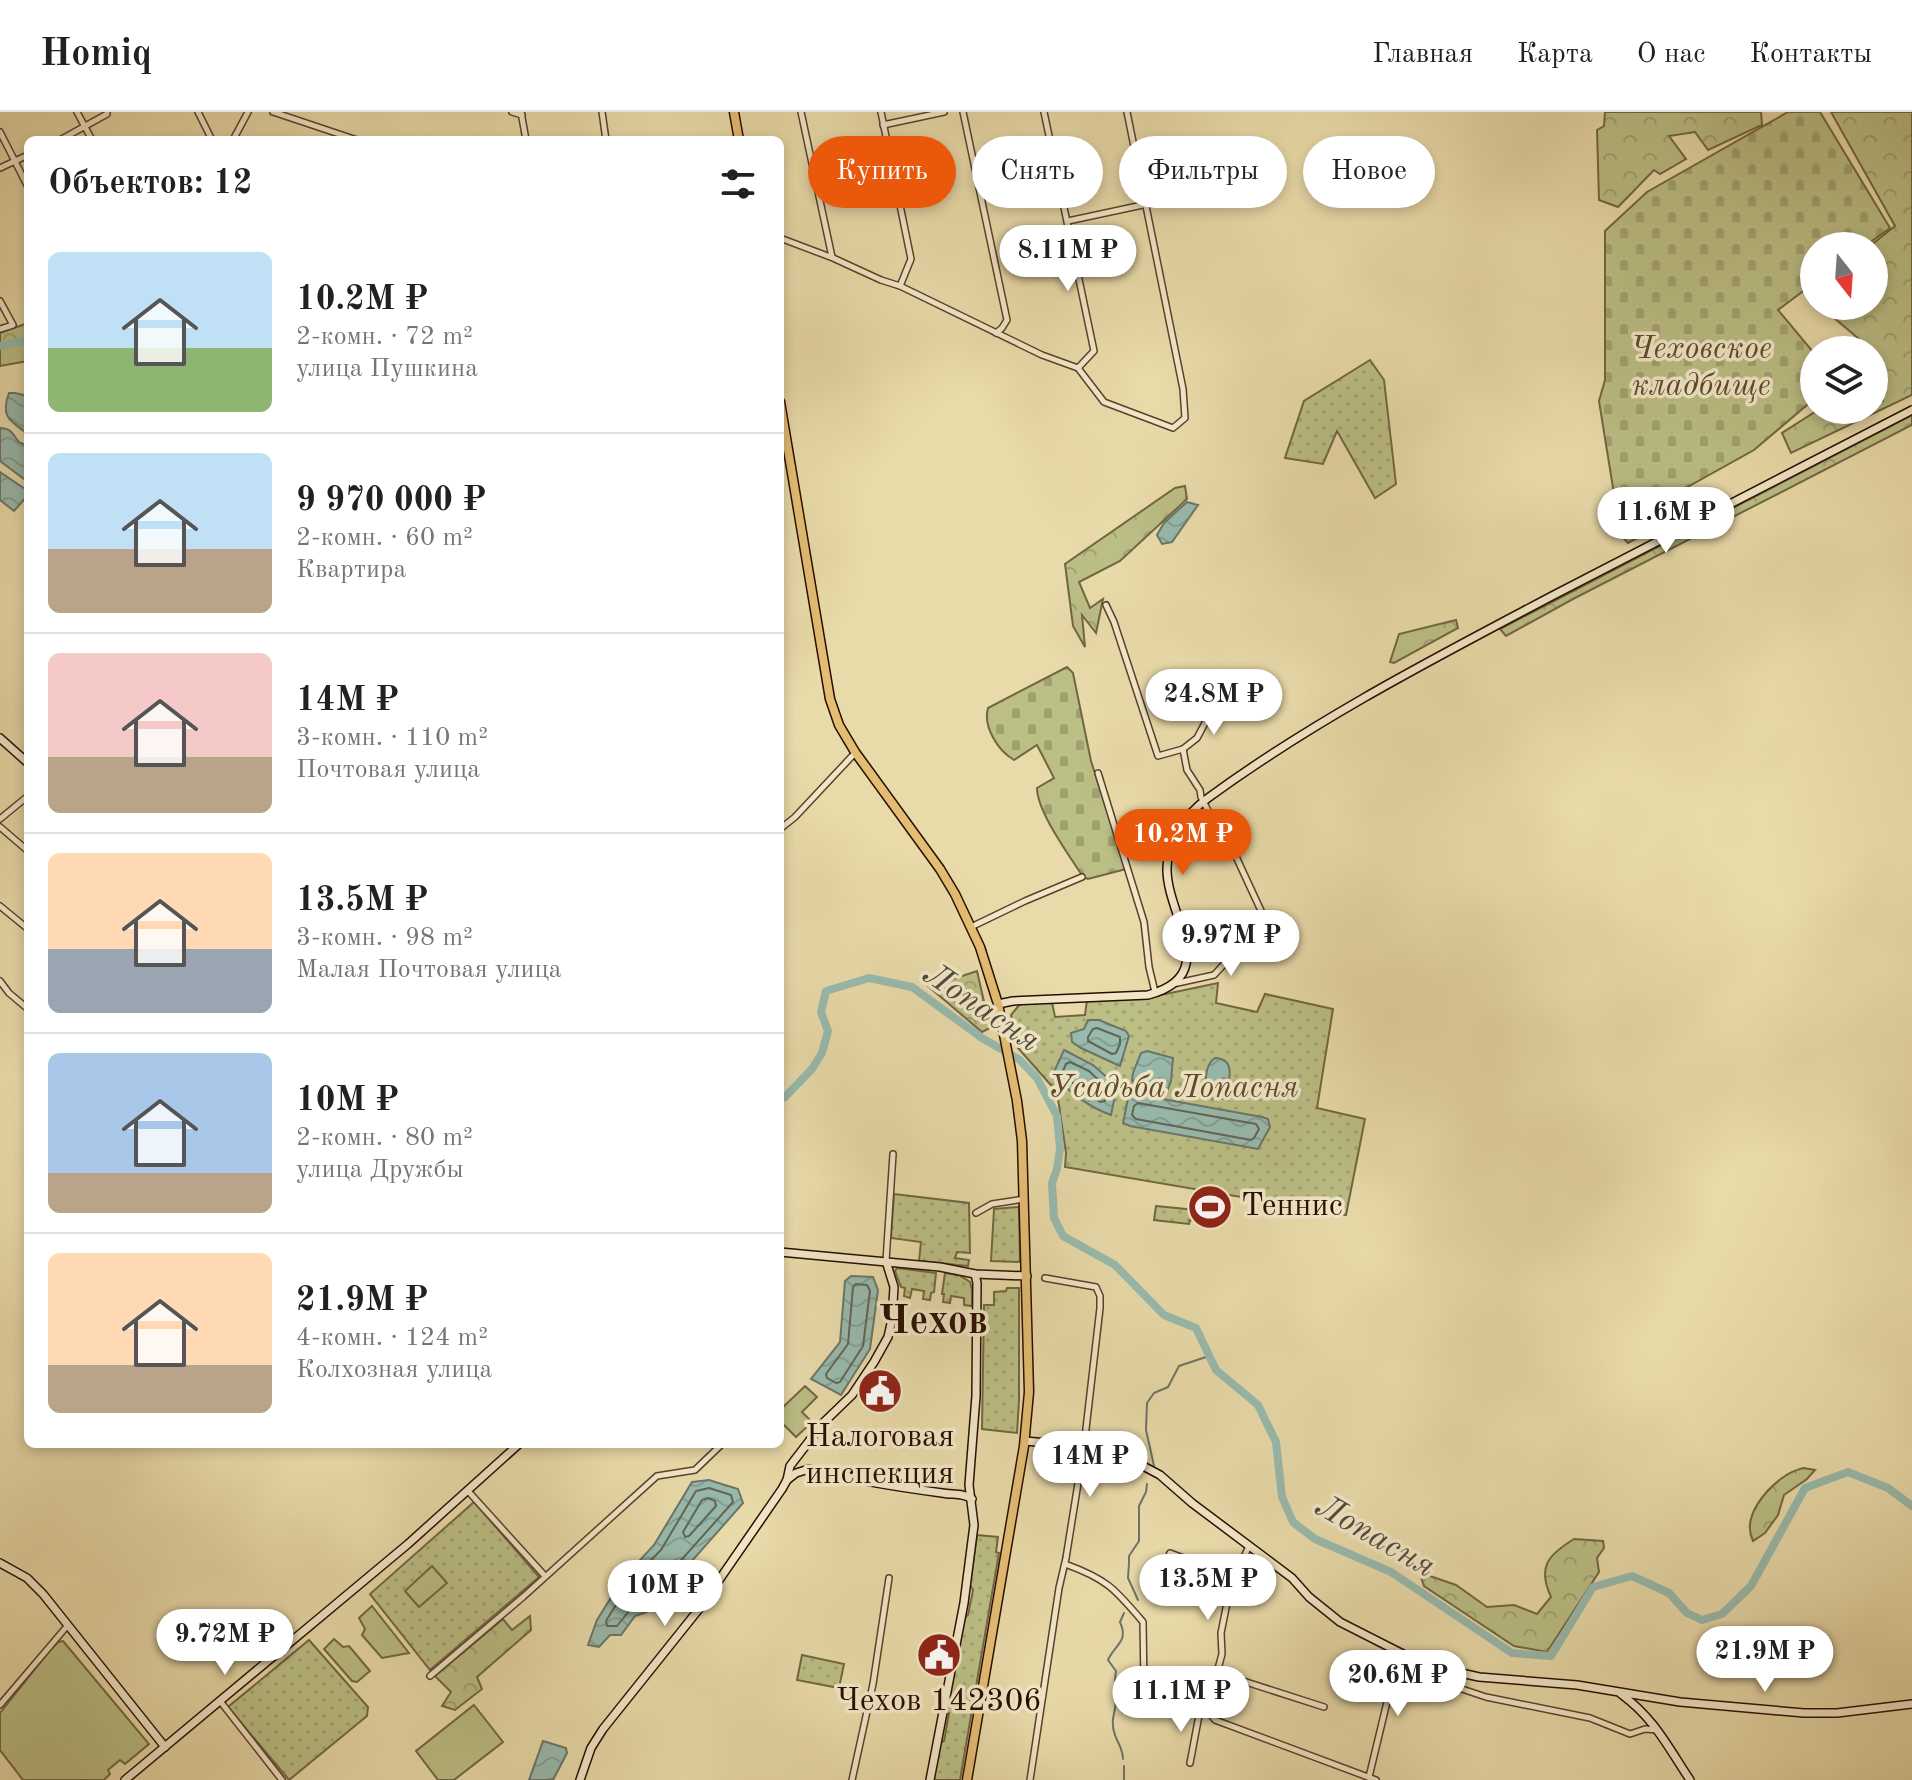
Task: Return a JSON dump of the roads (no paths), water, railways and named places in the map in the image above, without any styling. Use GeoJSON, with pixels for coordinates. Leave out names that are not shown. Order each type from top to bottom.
{"type":"FeatureCollection","features":[{"type":"Feature","properties":{"kind":"main road"},"geometry":{"type":"LineString","coordinates":[[734,112],[738,136]]}},
{"type":"Feature","properties":{"kind":"main road"},"geometry":{"type":"LineString","coordinates":[[998,1004],[1155,993],[1173,984],[1188,961],[1169,888],[1169,853],[1184,820],[1204,801],[1258,763],[1406,673],[1912,410]]}},
{"type":"Feature","properties":{"kind":"main road"},"geometry":{"type":"LineString","coordinates":[[784,426],[830,699],[839,725],[855,752],[940,869],[971,927],[998,1004],[1017,1101],[1025,1198],[1029,1392],[1025,1441],[967,1780]]}},
{"type":"Feature","properties":{"kind":"main road"},"geometry":{"type":"LineString","coordinates":[[0,738],[24,759]]}},
{"type":"Feature","properties":{"kind":"main road"},"geometry":{"type":"LineString","coordinates":[[784,1252],[940,1267],[975,1274],[1027,1276]]}},
{"type":"Feature","properties":{"kind":"main road"},"geometry":{"type":"LineString","coordinates":[[787,1480],[790,1466],[823,1423],[852,1395],[888,1337],[894,1287],[886,1261]]}},
{"type":"Feature","properties":{"kind":"main road"},"geometry":{"type":"LineString","coordinates":[[930,1780],[964,1603],[974,1525],[969,1485],[976,1396],[975,1274]]}},
{"type":"Feature","properties":{"kind":"main road"},"geometry":{"type":"LineString","coordinates":[[1025,1441],[1103,1448],[1160,1475],[1292,1578],[1329,1615],[1419,1662],[1439,1668],[1479,1677],[1577,1685],[1680,1702],[1804,1713],[1837,1713],[1912,1704]]}},
{"type":"Feature","properties":{"kind":"main road"},"geometry":{"type":"LineString","coordinates":[[125,1780],[391,1559],[515,1448]]}},
{"type":"Feature","properties":{"kind":"main road"},"geometry":{"type":"LineString","coordinates":[[800,1452],[801,1463],[809,1469],[918,1490],[969,1496],[972,1499]]}},
{"type":"Feature","properties":{"kind":"main road"},"geometry":{"type":"LineString","coordinates":[[580,1780],[591,1748],[603,1729],[714,1589],[787,1480],[809,1469]]}},
{"type":"Feature","properties":{"kind":"main road"},"geometry":{"type":"LineString","coordinates":[[961,1495],[969,1485]]}},
{"type":"Feature","properties":{"kind":"main road"},"geometry":{"type":"LineString","coordinates":[[0,1563],[27,1578],[43,1594],[165,1747]]}},
{"type":"Feature","properties":{"kind":"main road"},"geometry":{"type":"LineString","coordinates":[[1619,1693],[1640,1708],[1658,1730],[1690,1780]]}},
{"type":"Feature","properties":{"kind":"street"},"geometry":{"type":"LineString","coordinates":[[77,112],[90,136]]}},
{"type":"Feature","properties":{"kind":"street"},"geometry":{"type":"LineString","coordinates":[[68,136],[107,112]]}},
{"type":"Feature","properties":{"kind":"street"},"geometry":{"type":"LineString","coordinates":[[198,112],[210,136]]}},
{"type":"Feature","properties":{"kind":"street"},"geometry":{"type":"LineString","coordinates":[[235,136],[248,112]]}},
{"type":"Feature","properties":{"kind":"street"},"geometry":{"type":"LineString","coordinates":[[273,112],[345,136]]}},
{"type":"Feature","properties":{"kind":"street"},"geometry":{"type":"LineString","coordinates":[[512,112],[522,114],[525,136]]}},
{"type":"Feature","properties":{"kind":"street"},"geometry":{"type":"LineString","coordinates":[[602,112],[605,136]]}},
{"type":"Feature","properties":{"kind":"street"},"geometry":{"type":"LineString","coordinates":[[801,112],[833,258]]}},
{"type":"Feature","properties":{"kind":"street"},"geometry":{"type":"LineString","coordinates":[[881,112],[911,259],[900,286]]}},
{"type":"Feature","properties":{"kind":"street"},"geometry":{"type":"LineString","coordinates":[[883,125],[944,112]]}},
{"type":"Feature","properties":{"kind":"street"},"geometry":{"type":"LineString","coordinates":[[963,112],[1007,320],[996,333]]}},
{"type":"Feature","properties":{"kind":"street"},"geometry":{"type":"LineString","coordinates":[[1044,112],[1094,351],[1078,368]]}},
{"type":"Feature","properties":{"kind":"street"},"geometry":{"type":"LineString","coordinates":[[1127,112],[1132,136]]}},
{"type":"Feature","properties":{"kind":"street"},"geometry":{"type":"LineString","coordinates":[[0,132],[24,179]]}},
{"type":"Feature","properties":{"kind":"street"},"geometry":{"type":"LineString","coordinates":[[0,168],[24,157]]}},
{"type":"Feature","properties":{"kind":"street"},"geometry":{"type":"LineString","coordinates":[[1068,221],[1127,208]]}},
{"type":"Feature","properties":{"kind":"street"},"geometry":{"type":"LineString","coordinates":[[784,240],[900,286],[1042,355],[1078,368],[1104,402],[1173,428],[1185,418],[1183,389],[1146,208]]}},
{"type":"Feature","properties":{"kind":"street"},"geometry":{"type":"LineString","coordinates":[[0,301],[13,325],[0,329]]}},
{"type":"Feature","properties":{"kind":"street"},"geometry":{"type":"LineString","coordinates":[[1106,605],[1158,756],[1183,749],[1197,738],[1205,723],[1235,708]]}},
{"type":"Feature","properties":{"kind":"street"},"geometry":{"type":"LineString","coordinates":[[1173,984],[1214,975],[1242,945],[1275,930],[1263,915],[1232,848],[1215,824],[1187,770],[1183,749]]}},
{"type":"Feature","properties":{"kind":"street"},"geometry":{"type":"LineString","coordinates":[[784,826],[855,752]]}},
{"type":"Feature","properties":{"kind":"street"},"geometry":{"type":"LineString","coordinates":[[1098,773],[1144,922],[1155,993]]}},
{"type":"Feature","properties":{"kind":"street"},"geometry":{"type":"LineString","coordinates":[[0,819],[24,799]]}},
{"type":"Feature","properties":{"kind":"street"},"geometry":{"type":"LineString","coordinates":[[0,827],[24,848]]}},
{"type":"Feature","properties":{"kind":"street"},"geometry":{"type":"LineString","coordinates":[[971,927],[1082,877]]}},
{"type":"Feature","properties":{"kind":"street"},"geometry":{"type":"LineString","coordinates":[[0,906],[24,926]]}},
{"type":"Feature","properties":{"kind":"street"},"geometry":{"type":"LineString","coordinates":[[0,981],[24,1006]]}},
{"type":"Feature","properties":{"kind":"street"},"geometry":{"type":"LineString","coordinates":[[886,1261],[893,1154]]}},
{"type":"Feature","properties":{"kind":"street"},"geometry":{"type":"LineString","coordinates":[[976,1213],[992,1204],[1025,1198]]}},
{"type":"Feature","properties":{"kind":"street"},"geometry":{"type":"LineString","coordinates":[[1030,1780],[1084,1446],[1100,1296],[1096,1287],[1045,1278]]}},
{"type":"Feature","properties":{"kind":"street"},"geometry":{"type":"LineString","coordinates":[[430,1676],[657,1476],[695,1470],[718,1448]]}},
{"type":"Feature","properties":{"kind":"street"},"geometry":{"type":"LineString","coordinates":[[468,1491],[545,1576]]}},
{"type":"Feature","properties":{"kind":"street"},"geometry":{"type":"LineString","coordinates":[[1190,1763],[1218,1673],[1222,1654],[1221,1633],[1230,1588],[1250,1546]]}},
{"type":"Feature","properties":{"kind":"street"},"geometry":{"type":"LineString","coordinates":[[1165,1563],[1170,1553],[1219,1571],[1238,1572]]}},
{"type":"Feature","properties":{"kind":"street"},"geometry":{"type":"LineString","coordinates":[[1065,1564],[1104,1581],[1117,1591],[1143,1622],[1144,1687],[1153,1696],[1204,1710],[1215,1720],[1376,1780]]}},
{"type":"Feature","properties":{"kind":"street"},"geometry":{"type":"LineString","coordinates":[[852,1780],[873,1684],[889,1578]]}},
{"type":"Feature","properties":{"kind":"street"},"geometry":{"type":"LineString","coordinates":[[0,1705],[68,1625]]}},
{"type":"Feature","properties":{"kind":"street"},"geometry":{"type":"LineString","coordinates":[[1369,1777],[1399,1652]]}},
{"type":"Feature","properties":{"kind":"street"},"geometry":{"type":"LineString","coordinates":[[1439,1668],[1447,1684],[1486,1697],[1590,1718],[1630,1734],[1645,1729],[1658,1730]]}},
{"type":"Feature","properties":{"kind":"street"},"geometry":{"type":"LineString","coordinates":[[1218,1673],[1324,1707]]}},
{"type":"Feature","properties":{"kind":"street"},"geometry":{"type":"LineString","coordinates":[[220,1701],[282,1780]]}},
{"type":"Feature","properties":{"kind":"water"},"geometry":{"type":"Polygon","coordinates":[[[9,393],[24,395],[24,431],[8,418],[6,401],[9,393]]]}},
{"type":"Feature","properties":{"kind":"water"},"geometry":{"type":"Polygon","coordinates":[[[0,428],[10,431],[24,444],[24,479],[0,461],[0,428]]]}},
{"type":"Feature","properties":{"kind":"water"},"geometry":{"type":"Polygon","coordinates":[[[0,472],[24,488],[24,500],[14,511],[0,500],[0,472]]]}},
{"type":"Feature","properties":{"kind":"water"},"geometry":{"type":"Polygon","coordinates":[[[1187,502],[1198,505],[1172,542],[1162,544],[1157,535],[1164,523],[1187,502]]]}},
{"type":"Feature","properties":{"kind":"water"},"geometry":{"type":"Polygon","coordinates":[[[1088,1020],[1099,1020],[1126,1031],[1129,1036],[1120,1066],[1072,1042],[1071,1033],[1084,1029],[1088,1020]]]}},
{"type":"Feature","properties":{"kind":"water"},"geometry":{"type":"Polygon","coordinates":[[[1064,1050],[1093,1065],[1117,1086],[1111,1115],[1079,1098],[1053,1074],[1064,1050]]]}},
{"type":"Feature","properties":{"kind":"water"},"geometry":{"type":"Polygon","coordinates":[[[1147,1051],[1173,1058],[1168,1089],[1132,1081],[1141,1053],[1147,1051]]]}},
{"type":"Feature","properties":{"kind":"water"},"geometry":{"type":"Polygon","coordinates":[[[1215,1058],[1222,1059],[1229,1067],[1225,1099],[1211,1098],[1205,1094],[1207,1069],[1215,1058]]]}},
{"type":"Feature","properties":{"kind":"water"},"geometry":{"type":"Polygon","coordinates":[[[1129,1093],[1262,1117],[1268,1119],[1270,1127],[1258,1149],[1130,1126],[1123,1123],[1129,1093]]]}},
{"type":"Feature","properties":{"kind":"water"},"geometry":{"type":"Polygon","coordinates":[[[851,1276],[873,1277],[878,1290],[870,1349],[841,1395],[811,1379],[840,1342],[845,1281],[851,1276]]]}},
{"type":"Feature","properties":{"kind":"water"},"geometry":{"type":"Polygon","coordinates":[[[709,1480],[738,1489],[743,1503],[647,1612],[635,1616],[621,1635],[610,1635],[599,1647],[588,1645],[597,1620],[622,1580],[635,1578],[641,1569],[640,1560],[654,1545],[692,1482],[709,1480]]]}},
{"type":"Feature","properties":{"kind":"water"},"geometry":{"type":"Polygon","coordinates":[[[543,1741],[566,1748],[567,1753],[553,1780],[529,1780],[543,1741]]]}},
{"type":"Feature","properties":{"kind":"waterway","name":"Лопасня"},"geometry":{"type":"LineString","coordinates":[[0,346],[24,341]]}},
{"type":"Feature","properties":{"kind":"waterway","name":"Лопасня"},"geometry":{"type":"LineString","coordinates":[[784,1097],[812,1069],[822,1053],[828,1031],[821,1012],[826,991],[869,978],[912,987],[982,1038],[1020,1060],[1037,1078],[1057,1116],[1060,1149],[1052,1183],[1054,1218],[1063,1236],[1115,1265],[1164,1315],[1196,1328],[1216,1370],[1258,1405],[1276,1442],[1282,1497],[1293,1522],[1315,1539],[1391,1572],[1512,1653],[1551,1656],[1593,1587],[1632,1576],[1669,1593],[1687,1613],[1702,1620],[1722,1614],[1751,1586],[1805,1488],[1848,1472],[1888,1488],[1912,1506]]}},
{"type":"Feature","properties":{"kind":"waterway"},"geometry":{"type":"LineString","coordinates":[[1154,1466],[1146,1430],[1147,1403],[1154,1393],[1168,1387],[1179,1366],[1209,1356]]}},
{"type":"Feature","properties":{"kind":"waterway"},"geometry":{"type":"LineString","coordinates":[[1138,1600],[1128,1578],[1129,1556],[1139,1541],[1139,1506],[1147,1484]]}},
{"type":"Feature","properties":{"kind":"waterway"},"geometry":{"type":"LineString","coordinates":[[1123,1759],[1113,1724],[1116,1671],[1108,1660],[1122,1639],[1120,1622],[1124,1613]]}},
{"type":"Feature","properties":{"kind":"waterway"},"geometry":{"type":"LineString","coordinates":[[1124,1766],[1124,1780]]}},
{"type":"Feature","properties":{"kind":"place","name":"Теннис"},"geometry":{"type":"Point","coordinates":[1210,1207]}},
{"type":"Feature","properties":{"kind":"place","name":"Налоговая инспекция"},"geometry":{"type":"Point","coordinates":[880,1391]}},
{"type":"Feature","properties":{"kind":"place","name":"Чехов 142306"},"geometry":{"type":"Point","coordinates":[939,1655]}},
{"type":"Feature","properties":{"kind":"district","name":"Чехов"},"geometry":{"type":"Point","coordinates":[933,1323]}},
{"type":"Feature","properties":{"kind":"park label","name":"Чеховское кладбище"},"geometry":{"type":"Point","coordinates":[1701,368]}},
{"type":"Feature","properties":{"kind":"park label","name":"Усадьба Лопасня"},"geometry":{"type":"Point","coordinates":[1173,1089]}}]}
